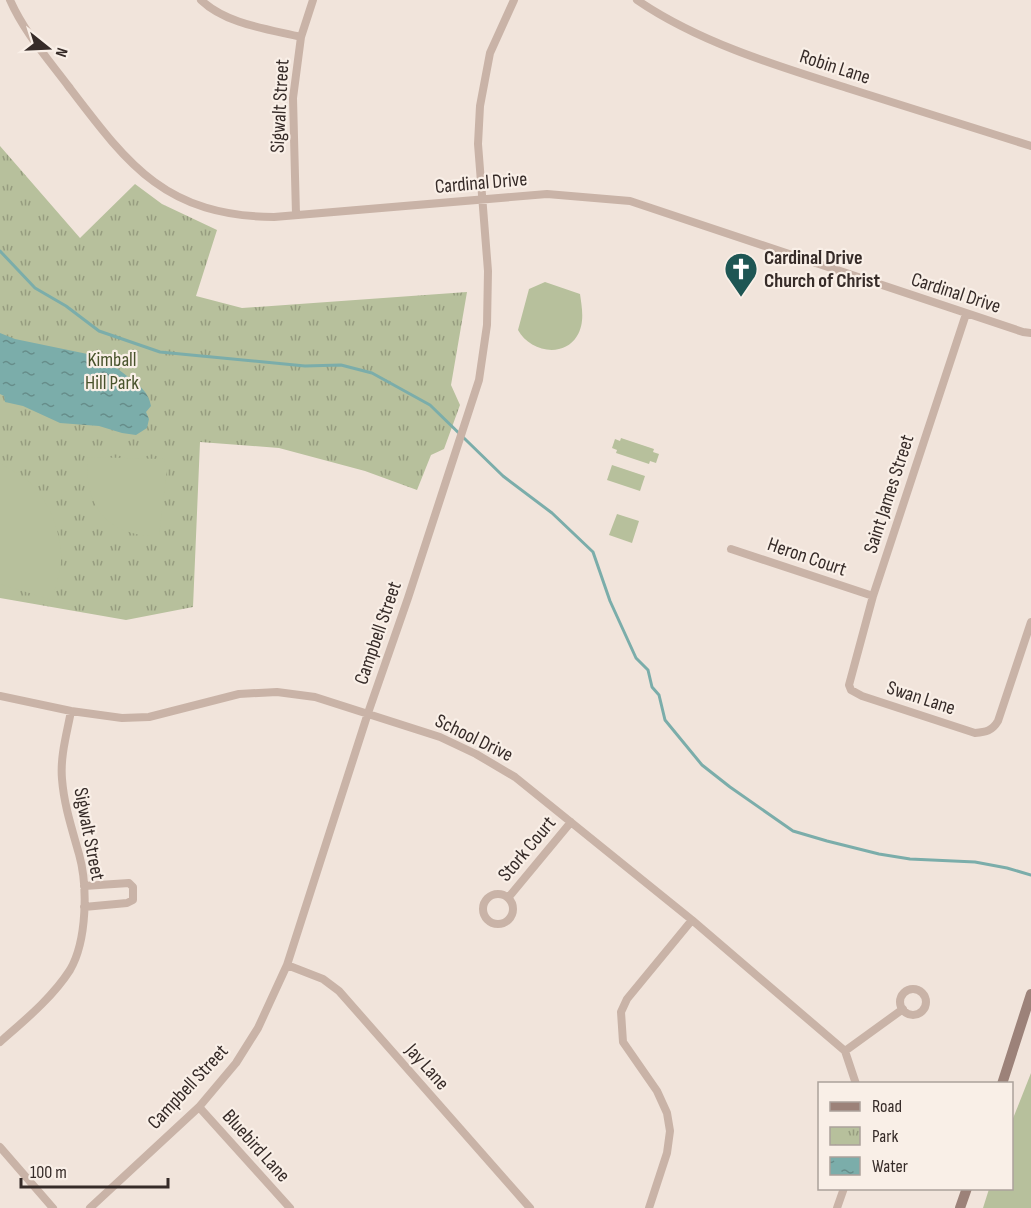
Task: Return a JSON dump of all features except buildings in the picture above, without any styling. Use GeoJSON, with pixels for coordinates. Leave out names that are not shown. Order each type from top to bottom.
{"type":"FeatureCollection","features":[{"type":"Feature","properties":{"kind":"main road"},"geometry":{"type":"LineString","coordinates":[[1002,1082],[1031,994]]}},
{"type":"Feature","properties":{"kind":"main road"},"geometry":{"type":"LineString","coordinates":[[960,1208],[966,1190]]}},
{"type":"Feature","properties":{"kind":"street","name":"Cardinal Drive"},"geometry":{"type":"LineString","coordinates":[[10,0],[38,47],[120,153],[161,188],[195,204],[224,213],[252,217],[548,194],[630,201],[966,314],[1031,333]]}},
{"type":"Feature","properties":{"kind":"street"},"geometry":{"type":"LineString","coordinates":[[201,0],[211,10],[230,18],[301,37]]}},
{"type":"Feature","properties":{"kind":"street","name":"Sigwalt Street"},"geometry":{"type":"LineString","coordinates":[[296,215],[292,106],[301,37],[312,0]]}},
{"type":"Feature","properties":{"kind":"street","name":"Campbell Street"},"geometry":{"type":"LineString","coordinates":[[90,1208],[199,1107],[242,1054],[258,1028],[287,964],[479,380],[487,325],[488,271],[478,144],[480,106],[490,53],[514,0]]}},
{"type":"Feature","properties":{"kind":"street","name":"Robin Lane"},"geometry":{"type":"LineString","coordinates":[[637,0],[660,16],[695,33],[791,70],[1031,146]]}},
{"type":"Feature","properties":{"kind":"street","name":"Saint James Street"},"geometry":{"type":"LineString","coordinates":[[849,685],[873,597],[966,314]]}},
{"type":"Feature","properties":{"kind":"street","name":"Heron Court"},"geometry":{"type":"LineString","coordinates":[[731,549],[873,597]]}},
{"type":"Feature","properties":{"kind":"street","name":"Swan Lane"},"geometry":{"type":"LineString","coordinates":[[849,685],[850,690],[862,696],[975,733],[988,732],[998,721],[1031,622]]}},
{"type":"Feature","properties":{"kind":"street","name":"School Drive"},"geometry":{"type":"LineString","coordinates":[[0,696],[71,711],[122,718],[149,717],[239,694],[277,692],[315,697],[368,712],[440,737],[476,754],[515,777],[692,920],[845,1052]]}},
{"type":"Feature","properties":{"kind":"street","name":"Sigwalt Street"},"geometry":{"type":"LineString","coordinates":[[0,1042],[60,984],[71,968],[81,936],[84,886],[79,855],[67,816],[62,779],[62,760],[71,711]]}},
{"type":"Feature","properties":{"kind":"street","name":"Stork Court"},"geometry":{"type":"LineString","coordinates":[[508,898],[571,822]]}},
{"type":"Feature","properties":{"kind":"street"},"geometry":{"type":"LineString","coordinates":[[84,886],[129,883],[134,893],[133,900],[127,903],[84,907]]}},
{"type":"Feature","properties":{"kind":"street"},"geometry":{"type":"LineString","coordinates":[[649,1208],[667,1153],[670,1131],[667,1113],[657,1090],[623,1042],[621,1011],[627,999],[692,920]]}},
{"type":"Feature","properties":{"kind":"street","name":"Jay Lane"},"geometry":{"type":"LineString","coordinates":[[287,964],[323,979],[339,991],[530,1208]]}},
{"type":"Feature","properties":{"kind":"street"},"geometry":{"type":"LineString","coordinates":[[856,1082],[845,1052],[903,1009]]}},
{"type":"Feature","properties":{"kind":"street","name":"Bluebird Lane"},"geometry":{"type":"LineString","coordinates":[[199,1107],[290,1208]]}},
{"type":"Feature","properties":{"kind":"street"},"geometry":{"type":"LineString","coordinates":[[0,1147],[53,1208]]}},
{"type":"Feature","properties":{"kind":"street"},"geometry":{"type":"LineString","coordinates":[[837,1208],[843,1190]]}},
{"type":"Feature","properties":{"kind":"green space","name":"Kimball Hill Park"},"geometry":{"type":"Polygon","coordinates":[[[0,146],[80,238],[135,184],[162,204],[217,230],[196,296],[242,308],[467,292],[451,385],[460,405],[444,449],[431,455],[417,490],[365,471],[279,448],[200,442],[193,607],[126,620],[0,598],[0,146]]]}},
{"type":"Feature","properties":{"kind":"green space"},"geometry":{"type":"Polygon","coordinates":[[[545,282],[580,294],[582,315],[580,331],[571,343],[555,350],[546,350],[530,343],[518,330],[529,289],[545,282]]]}},
{"type":"Feature","properties":{"kind":"green space"},"geometry":{"type":"Polygon","coordinates":[[[621,438],[654,449],[653,452],[659,454],[656,463],[650,461],[649,464],[616,453],[617,450],[612,448],[615,439],[620,441],[621,438]]]}},
{"type":"Feature","properties":{"kind":"green space"},"geometry":{"type":"Polygon","coordinates":[[[88,457],[164,459],[167,468],[159,536],[126,531],[102,515],[90,490],[88,457]]]}},
{"type":"Feature","properties":{"kind":"green space"},"geometry":{"type":"Polygon","coordinates":[[[0,463],[22,476],[35,488],[47,505],[55,524],[61,560],[52,600],[0,584],[0,463]]]}},
{"type":"Feature","properties":{"kind":"green space"},"geometry":{"type":"Polygon","coordinates":[[[612,465],[645,476],[640,491],[607,480],[612,465]]]}},
{"type":"Feature","properties":{"kind":"green space"},"geometry":{"type":"Polygon","coordinates":[[[617,514],[639,521],[632,543],[609,535],[617,514]]]}},
{"type":"Feature","properties":{"kind":"green space"},"geometry":{"type":"Polygon","coordinates":[[[1031,1073],[1031,1208],[983,1208],[989,1190],[1013,1190],[1013,1118],[1031,1073]]]}},
{"type":"Feature","properties":{"kind":"water"},"geometry":{"type":"Polygon","coordinates":[[[0,333],[15,339],[102,357],[108,355],[111,362],[137,384],[148,397],[151,406],[146,412],[149,419],[147,428],[136,435],[99,426],[60,423],[23,406],[5,402],[4,396],[0,394],[0,333]]]}},
{"type":"Feature","properties":{"kind":"waterway"},"geometry":{"type":"LineString","coordinates":[[0,251],[35,288],[66,306],[99,331],[160,352],[305,366],[341,365],[372,373],[430,405],[503,476],[552,513],[593,552],[610,601],[636,658],[648,670],[652,687],[659,695],[665,720],[702,765],[730,787],[793,831],[827,841],[879,854],[910,859],[975,862],[1031,875]]}},
{"type":"Feature","properties":{"kind":"place","name":"Cardinal Drive Church of Christ"},"geometry":{"type":"Point","coordinates":[741,298]}}]}
